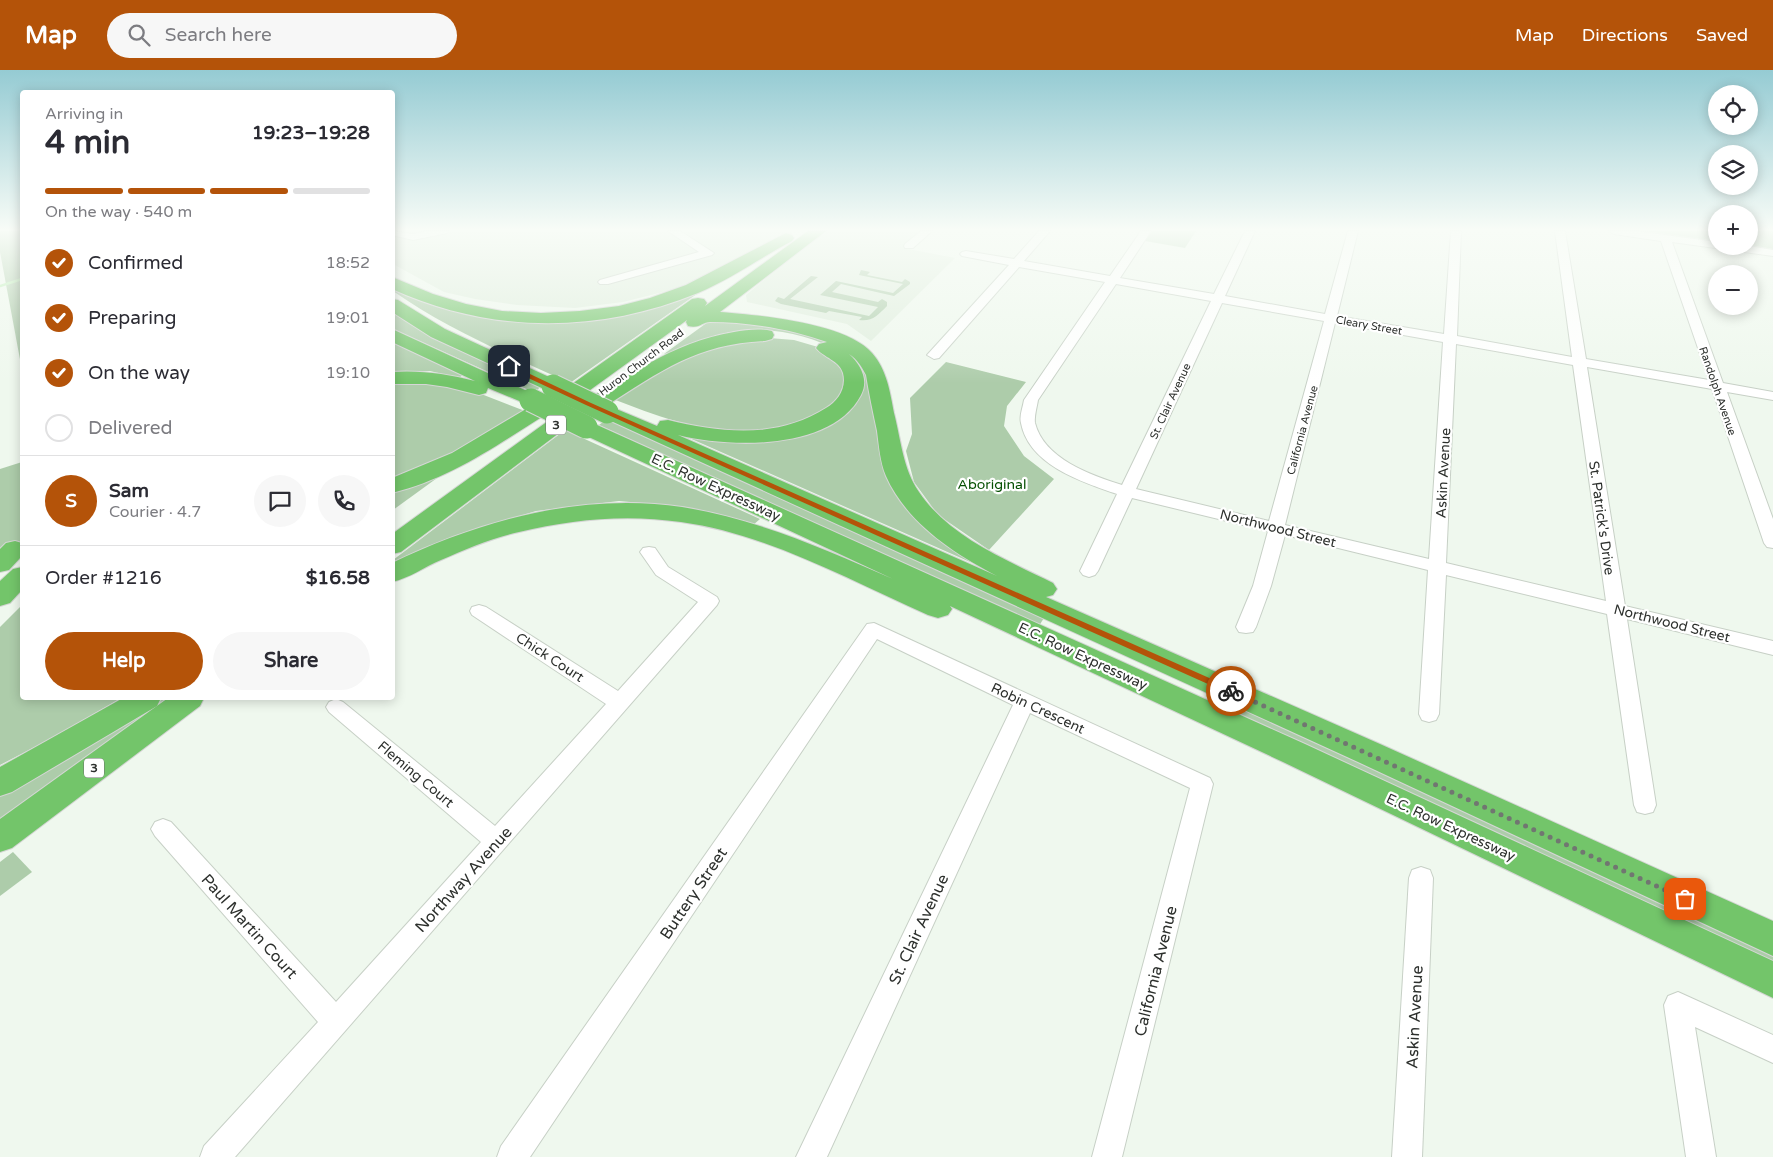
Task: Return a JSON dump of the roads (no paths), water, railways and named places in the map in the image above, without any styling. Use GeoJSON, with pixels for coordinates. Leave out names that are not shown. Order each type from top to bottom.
{"type":"FeatureCollection","features":[{"type":"Feature","properties":{"kind":"highway"},"geometry":{"type":"LineString","coordinates":[[395,283],[427,299],[447,306],[480,314],[529,318],[588,315],[647,304],[692,289],[705,282]]}},
{"type":"Feature","properties":{"kind":"highway","name":"Huron Church Road"},"geometry":{"type":"LineString","coordinates":[[396,534],[585,418],[693,315],[735,282]]}},
{"type":"Feature","properties":{"kind":"highway","name":"Huron Church Road"},"geometry":{"type":"LineString","coordinates":[[396,534],[590,381],[745,282]]}},
{"type":"Feature","properties":{"kind":"highway"},"geometry":{"type":"LineString","coordinates":[[761,282],[740,298],[738,306],[749,315],[794,328]]}},
{"type":"Feature","properties":{"kind":"highway"},"geometry":{"type":"LineString","coordinates":[[395,306],[438,333],[573,395],[585,418]]}},
{"type":"Feature","properties":{"kind":"highway"},"geometry":{"type":"LineString","coordinates":[[693,315],[794,328],[842,341],[866,358],[876,375],[898,476],[911,499],[950,535],[1008,570],[1369,753]]}},
{"type":"Feature","properties":{"kind":"highway"},"geometry":{"type":"LineString","coordinates":[[772,335],[810,342],[829,349],[844,360],[850,366],[855,381],[850,396],[837,411],[828,417],[803,428],[770,436],[735,438],[585,418],[676,354],[704,343],[732,337],[772,335]]}},
{"type":"Feature","properties":{"kind":"highway","name":"E.C. Row Expressway"},"geometry":{"type":"LineString","coordinates":[[395,336],[526,402],[585,418],[1369,753],[1773,939]]}},
{"type":"Feature","properties":{"kind":"highway"},"geometry":{"type":"LineString","coordinates":[[395,378],[446,380],[526,402]]}},
{"type":"Feature","properties":{"kind":"highway"},"geometry":{"type":"LineString","coordinates":[[395,485],[418,477],[457,459],[590,381]]}},
{"type":"Feature","properties":{"kind":"highway","name":"E.C. Row Expressway"},"geometry":{"type":"LineString","coordinates":[[585,418],[1773,980]]}},
{"type":"Feature","properties":{"kind":"highway"},"geometry":{"type":"LineString","coordinates":[[395,572],[424,557],[469,539],[542,519],[595,512],[669,513],[703,519],[768,537],[1190,716],[1294,753]]}},
{"type":"Feature","properties":{"kind":"highway"},"geometry":{"type":"LineString","coordinates":[[0,597],[20,577]]}},
{"type":"Feature","properties":{"kind":"highway","name":"3"},"geometry":{"type":"LineString","coordinates":[[0,783],[150,710],[182,700]]}},
{"type":"Feature","properties":{"kind":"highway"},"geometry":{"type":"LineString","coordinates":[[150,710],[191,700]]}},
{"type":"Feature","properties":{"kind":"highway","name":"3"},"geometry":{"type":"LineString","coordinates":[[0,838],[150,710]]}},
{"type":"Feature","properties":{"kind":"street"},"geometry":{"type":"LineString","coordinates":[[934,355],[999,282]]}},
{"type":"Feature","properties":{"kind":"street","name":"Northwood Street"},"geometry":{"type":"LineString","coordinates":[[1112,282],[1032,400],[1027,421],[1037,442],[1055,460],[1077,474],[1127,492],[1773,648]]}},
{"type":"Feature","properties":{"kind":"street","name":"Cleary Street"},"geometry":{"type":"LineString","coordinates":[[1123,282],[1773,396]]}},
{"type":"Feature","properties":{"kind":"street","name":"St. Clair Avenue"},"geometry":{"type":"LineString","coordinates":[[1089,571],[1226,282]]}},
{"type":"Feature","properties":{"kind":"street","name":"California Avenue"},"geometry":{"type":"LineString","coordinates":[[1246,627],[1262,586],[1277,533],[1276,528],[1340,282]]}},
{"type":"Feature","properties":{"kind":"street","name":"Askin Avenue"},"geometry":{"type":"LineString","coordinates":[[1429,714],[1453,282]]}},
{"type":"Feature","properties":{"kind":"street","name":"St. Patrick's Drive"},"geometry":{"type":"LineString","coordinates":[[1567,282],[1644,806]]}},
{"type":"Feature","properties":{"kind":"street","name":"Randolph Avenue"},"geometry":{"type":"LineString","coordinates":[[1680,282],[1773,543]]}},
{"type":"Feature","properties":{"kind":"street","name":"Northway Avenue"},"geometry":{"type":"LineString","coordinates":[[214,1157],[710,601],[662,571],[650,552]]}},
{"type":"Feature","properties":{"kind":"street","name":"Chick Court"},"geometry":{"type":"LineString","coordinates":[[479,611],[620,703]]}},
{"type":"Feature","properties":{"kind":"street","name":"Robin Crescent"},"geometry":{"type":"LineString","coordinates":[[874,629],[1024,702],[1202,784]]}},
{"type":"Feature","properties":{"kind":"street","name":"Buttery Street"},"geometry":{"type":"LineString","coordinates":[[512,1157],[874,629]]}},
{"type":"Feature","properties":{"kind":"street","name":"St. Clair Avenue"},"geometry":{"type":"LineString","coordinates":[[811,1157],[1024,702]]}},
{"type":"Feature","properties":{"kind":"street","name":"Fleming Court"},"geometry":{"type":"LineString","coordinates":[[336,707],[497,841]]}},
{"type":"Feature","properties":{"kind":"street","name":"California Avenue"},"geometry":{"type":"LineString","coordinates":[[1107,1157],[1202,784]]}},
{"type":"Feature","properties":{"kind":"street","name":"Paul Martin Court"},"geometry":{"type":"LineString","coordinates":[[163,830],[336,1022]]}},
{"type":"Feature","properties":{"kind":"street","name":"Askin Avenue"},"geometry":{"type":"LineString","coordinates":[[1407,1157],[1421,878]]}},
{"type":"Feature","properties":{"kind":"street"},"geometry":{"type":"LineString","coordinates":[[1701,1157],[1678,1005],[1773,1049]]}},
{"type":"Feature","properties":{"kind":"waterway"},"geometry":{"type":"LineString","coordinates":[[0,286],[13,282]]}},
{"type":"Feature","properties":{"kind":"park label","name":"Aboriginal"},"geometry":{"type":"Point","coordinates":[992,484]}}]}
